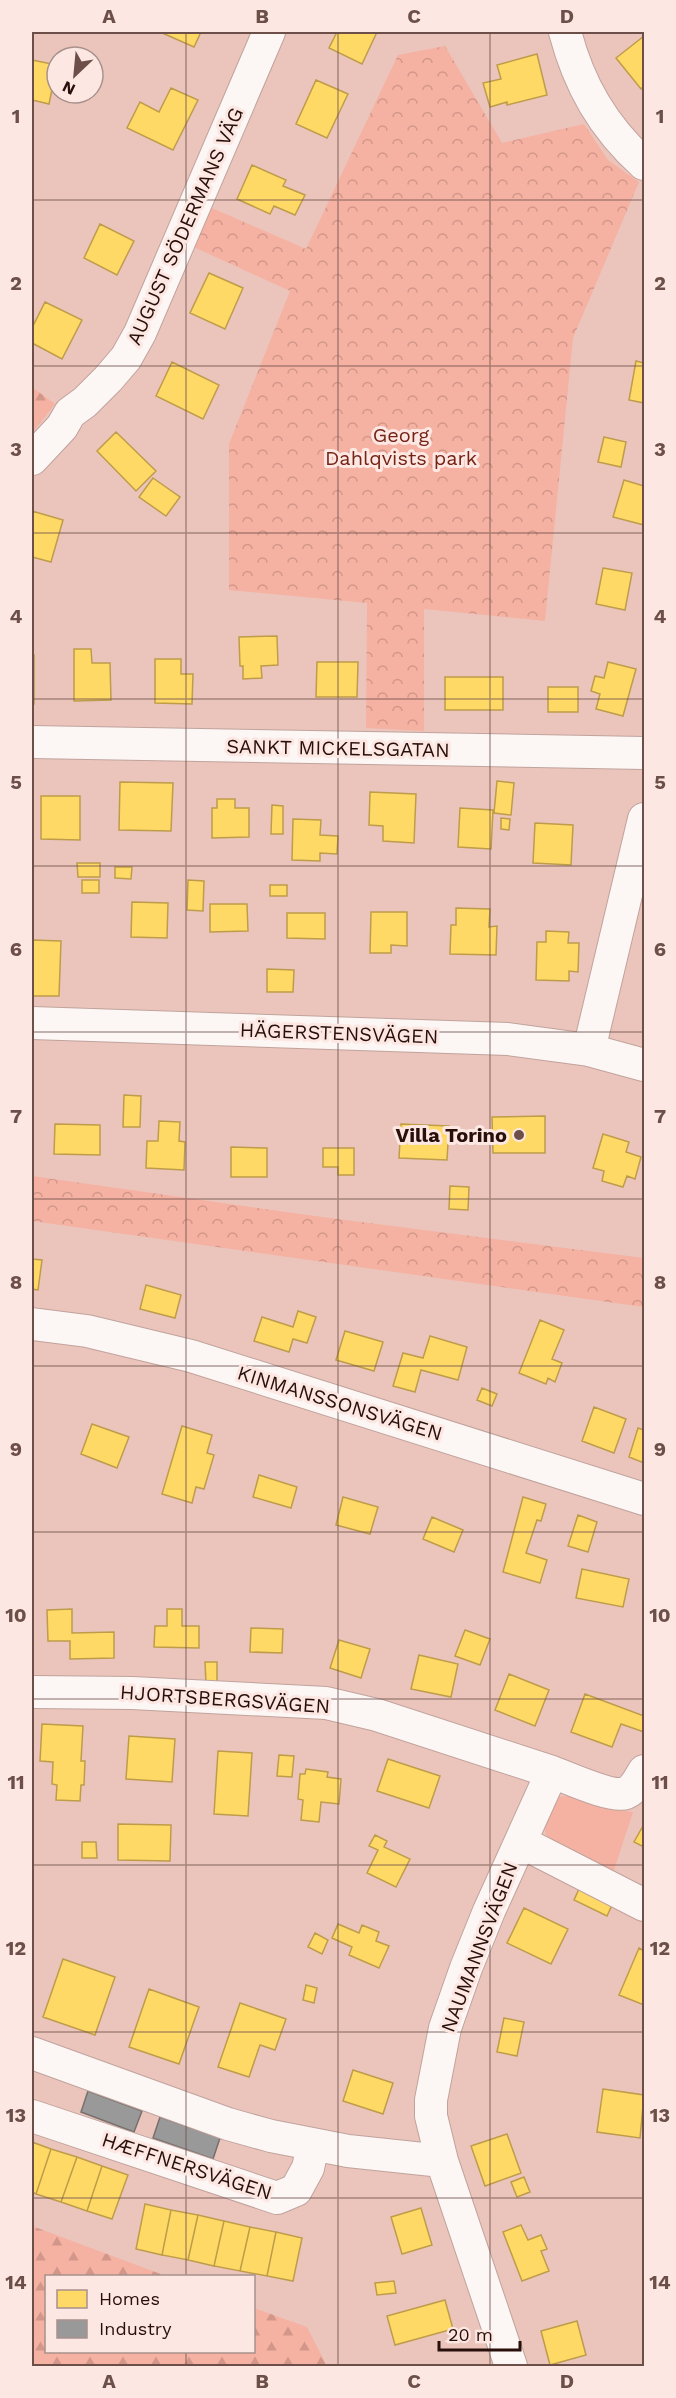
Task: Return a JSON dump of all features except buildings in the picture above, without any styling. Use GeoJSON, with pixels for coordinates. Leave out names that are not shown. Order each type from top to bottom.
{"type":"FeatureCollection","features":[{"type":"Feature","properties":{"kind":"street","name":"AUGUST SÖDERMANS VÄG"},"geometry":{"type":"LineString","coordinates":[[32,459],[62,427],[70,413],[108,380],[126,358],[140,333],[269,32]]}},
{"type":"Feature","properties":{"kind":"street"},"geometry":{"type":"LineString","coordinates":[[565,32],[598,114],[623,145],[645,164]]}},
{"type":"Feature","properties":{"kind":"street","name":"SANKT MICKELSGATAN"},"geometry":{"type":"LineString","coordinates":[[32,742],[645,753]]}},
{"type":"Feature","properties":{"kind":"street"},"geometry":{"type":"LineString","coordinates":[[589,1050],[645,819]]}},
{"type":"Feature","properties":{"kind":"street","name":"HÄGERSTENSVÄGEN"},"geometry":{"type":"LineString","coordinates":[[32,1023],[508,1039],[589,1050],[645,1065]]}},
{"type":"Feature","properties":{"kind":"street","name":"KINMANSSONSVÄGEN"},"geometry":{"type":"LineString","coordinates":[[32,1324],[87,1331],[191,1356],[645,1499]]}},
{"type":"Feature","properties":{"kind":"street","name":"HJORTSBERGSVÄGEN"},"geometry":{"type":"LineString","coordinates":[[32,1692],[132,1693],[326,1704],[377,1715],[552,1772]]}},
{"type":"Feature","properties":{"kind":"street"},"geometry":{"type":"LineString","coordinates":[[552,1772],[610,1792],[624,1794],[633,1789],[645,1771]]}},
{"type":"Feature","properties":{"kind":"street","name":"NAUMANNSVÄGEN"},"geometry":{"type":"LineString","coordinates":[[511,2367],[442,2161],[431,2116],[431,2100],[445,2028],[474,1949],[552,1772]]}},
{"type":"Feature","properties":{"kind":"street"},"geometry":{"type":"LineString","coordinates":[[521,1842],[645,1905]]}},
{"type":"Feature","properties":{"kind":"street"},"geometry":{"type":"LineString","coordinates":[[32,2053],[228,2124],[313,2145],[442,2161]]}},
{"type":"Feature","properties":{"kind":"street","name":"HÆFFNERSVÄGEN"},"geometry":{"type":"LineString","coordinates":[[32,2116],[277,2198],[296,2190],[308,2168],[313,2145]]}},
{"type":"Feature","properties":{"kind":"green space","name":"Georg Dahlqvists park"},"geometry":{"type":"Polygon","coordinates":[[[445,46],[502,143],[584,124],[608,160],[639,182],[573,338],[545,621],[424,609],[424,731],[366,728],[367,603],[229,590],[229,444],[290,291],[187,244],[205,205],[306,249],[398,55],[445,46]]]}},
{"type":"Feature","properties":{"kind":"green space"},"geometry":{"type":"Polygon","coordinates":[[[32,387],[55,404],[32,433],[32,387]]]}},
{"type":"Feature","properties":{"kind":"green space"},"geometry":{"type":"Polygon","coordinates":[[[32,1176],[322,1217],[644,1258],[644,1307],[32,1221],[32,1176]]]}},
{"type":"Feature","properties":{"kind":"green space"},"geometry":{"type":"Polygon","coordinates":[[[571,1795],[616,1810],[633,1812],[613,1873],[548,1840],[544,1828],[558,1797],[571,1795]]]}},
{"type":"Feature","properties":{"kind":"green space"},"geometry":{"type":"Polygon","coordinates":[[[32,2226],[163,2275],[45,2275],[45,2353],[255,2353],[255,2308],[307,2327],[327,2366],[32,2366],[32,2226]]]}},
{"type":"Feature","properties":{"kind":"place","name":"Villa Torino"},"geometry":{"type":"Point","coordinates":[519,1135]}}]}
